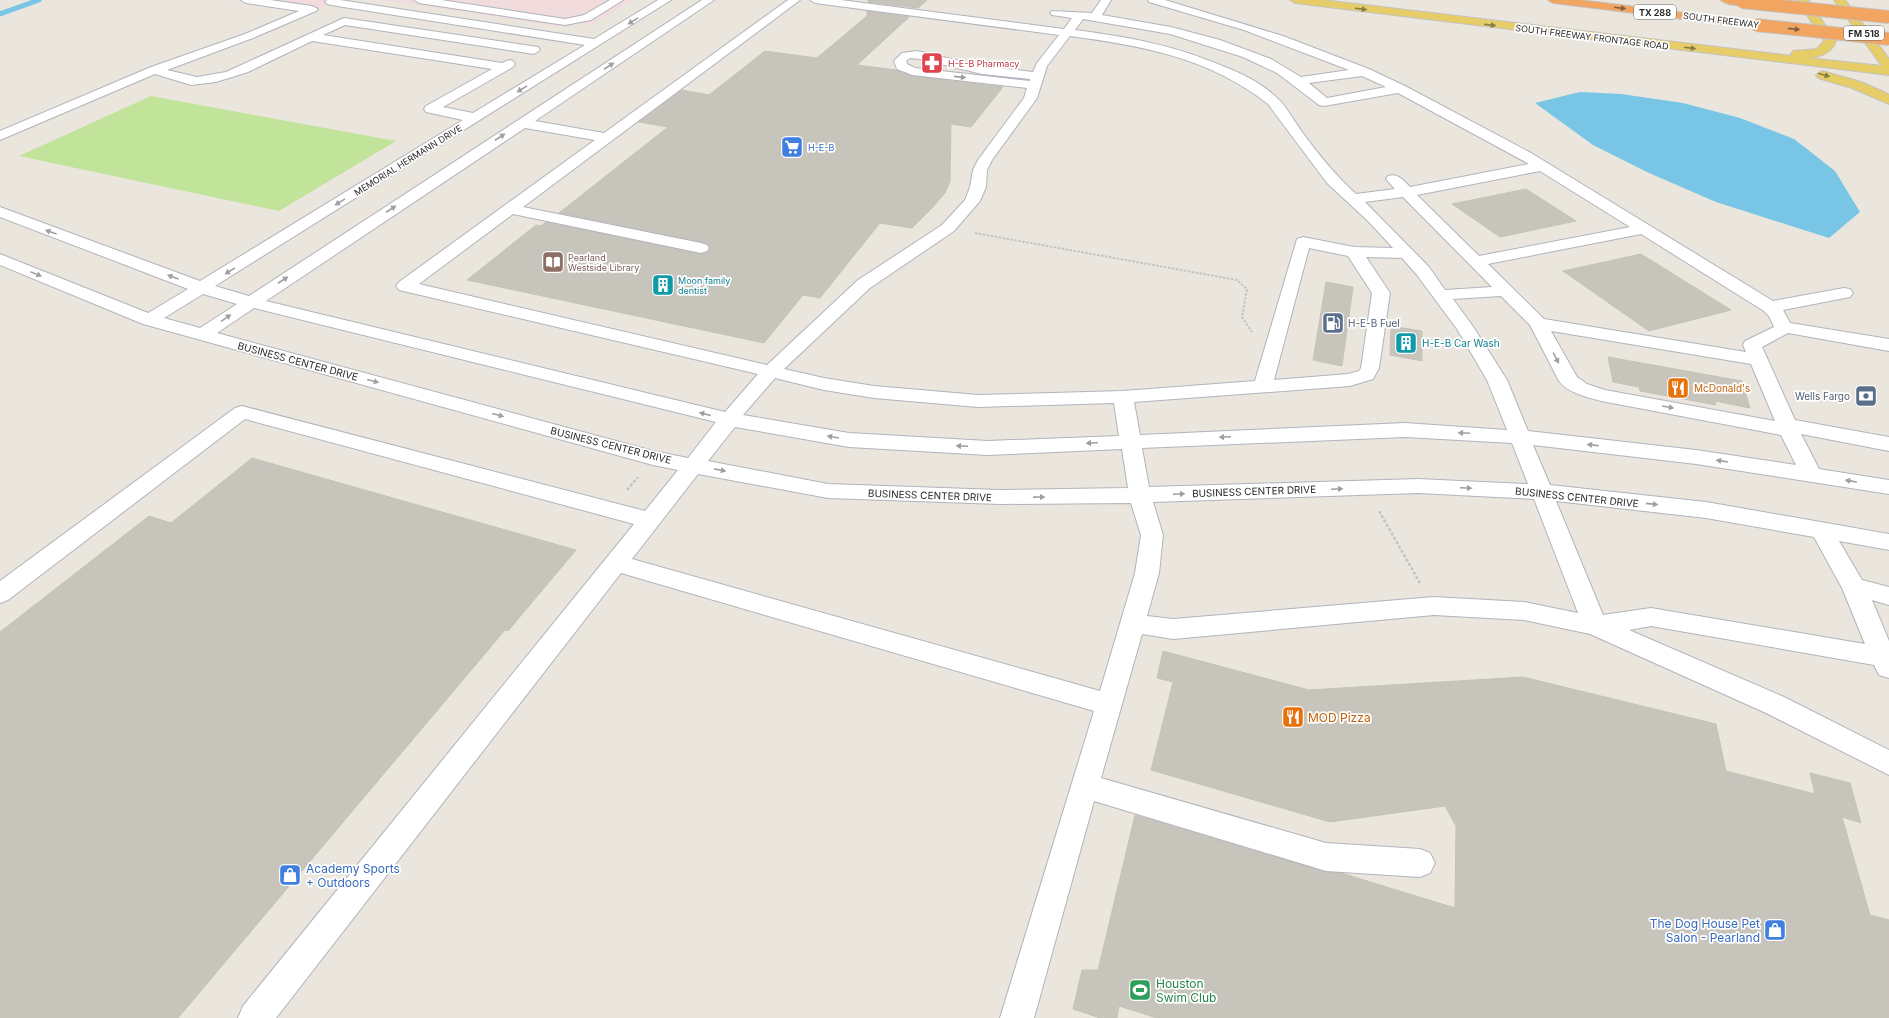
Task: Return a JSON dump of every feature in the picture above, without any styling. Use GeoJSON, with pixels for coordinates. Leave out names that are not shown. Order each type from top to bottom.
{"type":"FeatureCollection","features":[{"type":"Feature","properties":{"kind":"highway","name":"SOUTH FREEWAY"},"geometry":{"type":"LineString","coordinates":[[1553,0],[1756,25],[1889,39]]}},
{"type":"Feature","properties":{"kind":"highway"},"geometry":{"type":"LineString","coordinates":[[1635,0],[1706,8]]}},
{"type":"Feature","properties":{"kind":"highway"},"geometry":{"type":"LineString","coordinates":[[1818,0],[1889,7]]}},
{"type":"Feature","properties":{"kind":"highway"},"geometry":{"type":"LineString","coordinates":[[1724,5],[1889,17]]}},
{"type":"Feature","properties":{"kind":"highway"},"geometry":{"type":"LineString","coordinates":[[1744,7],[1889,27]]}},
{"type":"Feature","properties":{"kind":"main road","name":"SOUTH FREEWAY FRONTAGE ROAD"},"geometry":{"type":"LineString","coordinates":[[1295,0],[1760,57],[1889,71]]}},
{"type":"Feature","properties":{"kind":"main road"},"geometry":{"type":"LineString","coordinates":[[1760,57],[1818,53],[1829,46],[1830,41],[1802,0]]}},
{"type":"Feature","properties":{"kind":"main road","name":"FM 518"},"geometry":{"type":"LineString","coordinates":[[1839,0],[1889,67]]}},
{"type":"Feature","properties":{"kind":"main road"},"geometry":{"type":"LineString","coordinates":[[1760,57],[1851,82],[1879,93],[1889,100]]}},
{"type":"Feature","properties":{"kind":"street"},"geometry":{"type":"LineString","coordinates":[[246,0],[312,10]]}},
{"type":"Feature","properties":{"kind":"street"},"geometry":{"type":"LineString","coordinates":[[419,0],[565,22],[587,18],[618,0]]}},
{"type":"Feature","properties":{"kind":"street","name":"MEMORIAL HERMANN DRIVE"},"geometry":{"type":"LineString","coordinates":[[149,320],[666,0]]}},
{"type":"Feature","properties":{"kind":"street"},"geometry":{"type":"LineString","coordinates":[[202,335],[709,0]]}},
{"type":"Feature","properties":{"kind":"street"},"geometry":{"type":"LineString","coordinates":[[795,0],[405,286],[769,373],[874,392],[978,401],[1123,397],[1350,380],[1366,375],[1370,368],[1381,293],[1354,252]]}},
{"type":"Feature","properties":{"kind":"street"},"geometry":{"type":"LineString","coordinates":[[825,0],[1067,32],[1155,46],[1214,66],[1250,84],[1273,102],[1332,180],[1353,199],[1423,271],[1465,328],[1497,380],[1521,436],[1595,626]]}},
{"type":"Feature","properties":{"kind":"street"},"geometry":{"type":"LineString","coordinates":[[1095,17],[1106,0]]}},
{"type":"Feature","properties":{"kind":"street"},"geometry":{"type":"LineString","coordinates":[[0,136],[155,70],[249,36],[334,1],[596,43]]}},
{"type":"Feature","properties":{"kind":"street"},"geometry":{"type":"LineString","coordinates":[[1136,23],[1148,4],[1208,15],[1282,39],[1365,72],[1400,89],[1542,166],[1770,306],[1777,314],[1783,327]]}},
{"type":"Feature","properties":{"kind":"street"},"geometry":{"type":"LineString","coordinates":[[1066,5],[1050,15],[1080,15],[1136,23],[1171,29],[1210,40],[1274,65],[1300,81],[1324,102],[1400,89]]}},
{"type":"Feature","properties":{"kind":"street"},"geometry":{"type":"LineString","coordinates":[[255,1018],[728,419],[769,373],[864,284],[948,228],[972,201],[978,187],[982,165],[1030,98],[1034,81],[1041,66],[1080,15]]}},
{"type":"Feature","properties":{"kind":"street"},"geometry":{"type":"LineString","coordinates":[[1171,29],[1208,15]]}},
{"type":"Feature","properties":{"kind":"street"},"geometry":{"type":"LineString","coordinates":[[155,70],[184,79],[202,81],[227,76],[344,21],[534,50]]}},
{"type":"Feature","properties":{"kind":"street"},"geometry":{"type":"LineString","coordinates":[[1210,40],[1245,26]]}},
{"type":"Feature","properties":{"kind":"street"},"geometry":{"type":"LineString","coordinates":[[310,37],[504,67]]}},
{"type":"Feature","properties":{"kind":"street"},"geometry":{"type":"LineString","coordinates":[[476,118],[431,109],[556,37]]}},
{"type":"Feature","properties":{"kind":"street"},"geometry":{"type":"LineString","coordinates":[[1214,66],[1282,39]]}},
{"type":"Feature","properties":{"kind":"street"},"geometry":{"type":"LineString","coordinates":[[911,54],[920,55],[939,58],[982,70],[1034,81],[912,71],[901,66],[900,62],[904,57],[911,54]]}},
{"type":"Feature","properties":{"kind":"street"},"geometry":{"type":"LineString","coordinates":[[1301,59],[1321,54]]}},
{"type":"Feature","properties":{"kind":"street"},"geometry":{"type":"LineString","coordinates":[[1274,65],[1288,62]]}},
{"type":"Feature","properties":{"kind":"street"},"geometry":{"type":"LineString","coordinates":[[1300,81],[1365,72]]}},
{"type":"Feature","properties":{"kind":"street"},"geometry":{"type":"LineString","coordinates":[[522,123],[607,138]]}},
{"type":"Feature","properties":{"kind":"street"},"geometry":{"type":"LineString","coordinates":[[1353,199],[1408,192],[1542,166]]}},
{"type":"Feature","properties":{"kind":"street"},"geometry":{"type":"LineString","coordinates":[[1394,179],[1538,323],[1569,381],[1580,388],[1602,395],[1889,444]]}},
{"type":"Feature","properties":{"kind":"street"},"geometry":{"type":"LineString","coordinates":[[510,209],[700,248]]}},
{"type":"Feature","properties":{"kind":"street"},"geometry":{"type":"LineString","coordinates":[[0,212],[202,288],[250,302],[728,419],[849,440],[988,448],[1405,430],[1521,436],[1696,457],[1889,487]]}},
{"type":"Feature","properties":{"kind":"street"},"geometry":{"type":"LineString","coordinates":[[1477,261],[1644,229]]}},
{"type":"Feature","properties":{"kind":"street"},"geometry":{"type":"LineString","coordinates":[[1263,386],[1303,242],[1354,252],[1406,253]]}},
{"type":"Feature","properties":{"kind":"street","name":"BUSINESS CENTER DRIVE"},"geometry":{"type":"LineString","coordinates":[[0,260],[149,320],[202,335],[654,458],[828,491],[1000,497],[1140,496],[1418,486],[1542,492],[1706,510],[1889,542]]}},
{"type":"Feature","properties":{"kind":"street"},"geometry":{"type":"LineString","coordinates":[[1441,295],[1506,291]]}},
{"type":"Feature","properties":{"kind":"street"},"geometry":{"type":"LineString","coordinates":[[1770,306],[1844,293]]}},
{"type":"Feature","properties":{"kind":"street"},"geometry":{"type":"LineString","coordinates":[[1538,323],[1758,360]]}},
{"type":"Feature","properties":{"kind":"street"},"geometry":{"type":"LineString","coordinates":[[1783,327],[1889,345]]}},
{"type":"Feature","properties":{"kind":"street"},"geometry":{"type":"LineString","coordinates":[[1783,327],[1781,330],[1752,345],[1811,475]]}},
{"type":"Feature","properties":{"kind":"street"},"geometry":{"type":"LineString","coordinates":[[1017,1018],[1147,573],[1152,534],[1140,496],[1123,397]]}},
{"type":"Feature","properties":{"kind":"street"},"geometry":{"type":"LineString","coordinates":[[0,594],[242,412],[649,520]]}},
{"type":"Feature","properties":{"kind":"street"},"geometry":{"type":"LineString","coordinates":[[1821,530],[1854,588],[1886,664]]}},
{"type":"Feature","properties":{"kind":"street"},"geometry":{"type":"LineString","coordinates":[[615,564],[1108,704]]}},
{"type":"Feature","properties":{"kind":"street"},"geometry":{"type":"LineString","coordinates":[[1854,588],[1889,596]]}},
{"type":"Feature","properties":{"kind":"street"},"geometry":{"type":"LineString","coordinates":[[1132,623],[1173,629],[1434,606],[1524,611],[1595,626],[1775,705],[1889,763]]}},
{"type":"Feature","properties":{"kind":"street"},"geometry":{"type":"LineString","coordinates":[[1595,626],[1651,617],[1886,664]]}},
{"type":"Feature","properties":{"kind":"street"},"geometry":{"type":"LineString","coordinates":[[1085,786],[1326,857],[1420,863]]}},
{"type":"Feature","properties":{"kind":"path"},"geometry":{"type":"LineString","coordinates":[[948,228],[1237,280],[1247,290],[1242,317],[1253,334]]}},
{"type":"Feature","properties":{"kind":"path"},"geometry":{"type":"LineString","coordinates":[[1377,508],[1434,606]]}},
{"type":"Feature","properties":{"kind":"shaded area"},"geometry":{"type":"Polygon","coordinates":[[[231,0],[338,0],[311,12],[231,0]]]}},
{"type":"Feature","properties":{"kind":"shaded area"},"geometry":{"type":"Polygon","coordinates":[[[382,0],[633,0],[592,24],[574,22],[564,27],[382,0]]]}},
{"type":"Feature","properties":{"kind":"green space"},"geometry":{"type":"Polygon","coordinates":[[[151,96],[396,141],[279,211],[19,156],[151,96]]]}},
{"type":"Feature","properties":{"kind":"water"},"geometry":{"type":"Polygon","coordinates":[[[1580,92],[1621,94],[1683,103],[1740,118],[1794,139],[1835,171],[1860,212],[1829,238],[1716,202],[1649,173],[1593,145],[1535,103],[1580,92]]]}},
{"type":"Feature","properties":{"kind":"building"},"geometry":{"type":"Polygon","coordinates":[[[868,0],[927,0],[918,8],[868,2],[868,0]]]}},
{"type":"Feature","properties":{"kind":"building","name":"H-E-B"},"geometry":{"type":"Polygon","coordinates":[[[867,11],[909,17],[857,65],[897,70],[912,76],[1003,87],[971,127],[951,124],[950,181],[945,193],[932,208],[912,228],[880,223],[820,298],[803,295],[764,343],[467,280],[536,225],[541,226],[546,222],[701,254],[707,252],[710,247],[701,242],[559,213],[668,127],[639,122],[682,90],[709,95],[765,51],[817,58],[867,16],[867,11]]]}},
{"type":"Feature","properties":{"kind":"building"},"geometry":{"type":"Polygon","coordinates":[[[1526,189],[1576,221],[1500,237],[1452,204],[1526,189]]]}},
{"type":"Feature","properties":{"kind":"building"},"geometry":{"type":"Polygon","coordinates":[[[1641,254],[1731,310],[1649,331],[1563,271],[1641,254]]]}},
{"type":"Feature","properties":{"kind":"building","name":"H-E-B Fuel"},"geometry":{"type":"Polygon","coordinates":[[[1326,282],[1353,287],[1342,366],[1313,360],[1326,282]]]}},
{"type":"Feature","properties":{"kind":"building","name":"H-E-B Car Wash"},"geometry":{"type":"Polygon","coordinates":[[[1391,326],[1422,331],[1422,361],[1390,355],[1391,326]]]}},
{"type":"Feature","properties":{"kind":"building"},"geometry":{"type":"Polygon","coordinates":[[[1608,357],[1742,381],[1750,408],[1715,401],[1716,405],[1640,391],[1639,387],[1613,382],[1608,357]]]}},
{"type":"Feature","properties":{"kind":"building"},"geometry":{"type":"Polygon","coordinates":[[[252,458],[576,550],[508,631],[505,630],[178,1018],[0,1018],[0,632],[149,516],[171,523],[252,458]]]}},
{"type":"Feature","properties":{"kind":"building"},"geometry":{"type":"Polygon","coordinates":[[[1163,651],[1309,690],[1523,677],[1716,724],[1726,771],[1815,794],[1810,773],[1850,783],[1861,823],[1842,817],[1870,915],[1889,920],[1889,1018],[1157,1018],[1119,1006],[1117,1018],[1100,1018],[1073,1009],[1082,970],[1098,970],[1135,815],[1326,872],[1341,873],[1455,908],[1456,826],[1445,806],[1330,822],[1151,770],[1173,682],[1157,678],[1163,651]]]}},
{"type":"Feature","properties":{"kind":"waterway"},"geometry":{"type":"LineString","coordinates":[[0,14],[39,0]]}},
{"type":"Feature","properties":{"kind":"place","name":"H-E-B Pharmacy"},"geometry":{"type":"Point","coordinates":[932,63]}},
{"type":"Feature","properties":{"kind":"place","name":"H-E-B"},"geometry":{"type":"Point","coordinates":[792,147]}},
{"type":"Feature","properties":{"kind":"place","name":"Pearland Westside Library"},"geometry":{"type":"Point","coordinates":[553,262]}},
{"type":"Feature","properties":{"kind":"place","name":"Moon family dentist"},"geometry":{"type":"Point","coordinates":[663,285]}},
{"type":"Feature","properties":{"kind":"place","name":"H-E-B Fuel"},"geometry":{"type":"Point","coordinates":[1333,323]}},
{"type":"Feature","properties":{"kind":"place","name":"H-E-B Car Wash"},"geometry":{"type":"Point","coordinates":[1406,343]}},
{"type":"Feature","properties":{"kind":"place","name":"McDonald's"},"geometry":{"type":"Point","coordinates":[1678,388]}},
{"type":"Feature","properties":{"kind":"place","name":"Wells Fargo"},"geometry":{"type":"Point","coordinates":[1866,396]}},
{"type":"Feature","properties":{"kind":"place","name":"MOD Pizza"},"geometry":{"type":"Point","coordinates":[1293,717]}},
{"type":"Feature","properties":{"kind":"place","name":"Academy Sports + Outdoors"},"geometry":{"type":"Point","coordinates":[290,875]}},
{"type":"Feature","properties":{"kind":"place","name":"The Dog House Pet Salon - Pearland"},"geometry":{"type":"Point","coordinates":[1775,930]}},
{"type":"Feature","properties":{"kind":"place","name":"Houston Swim Club"},"geometry":{"type":"Point","coordinates":[1140,990]}}]}
